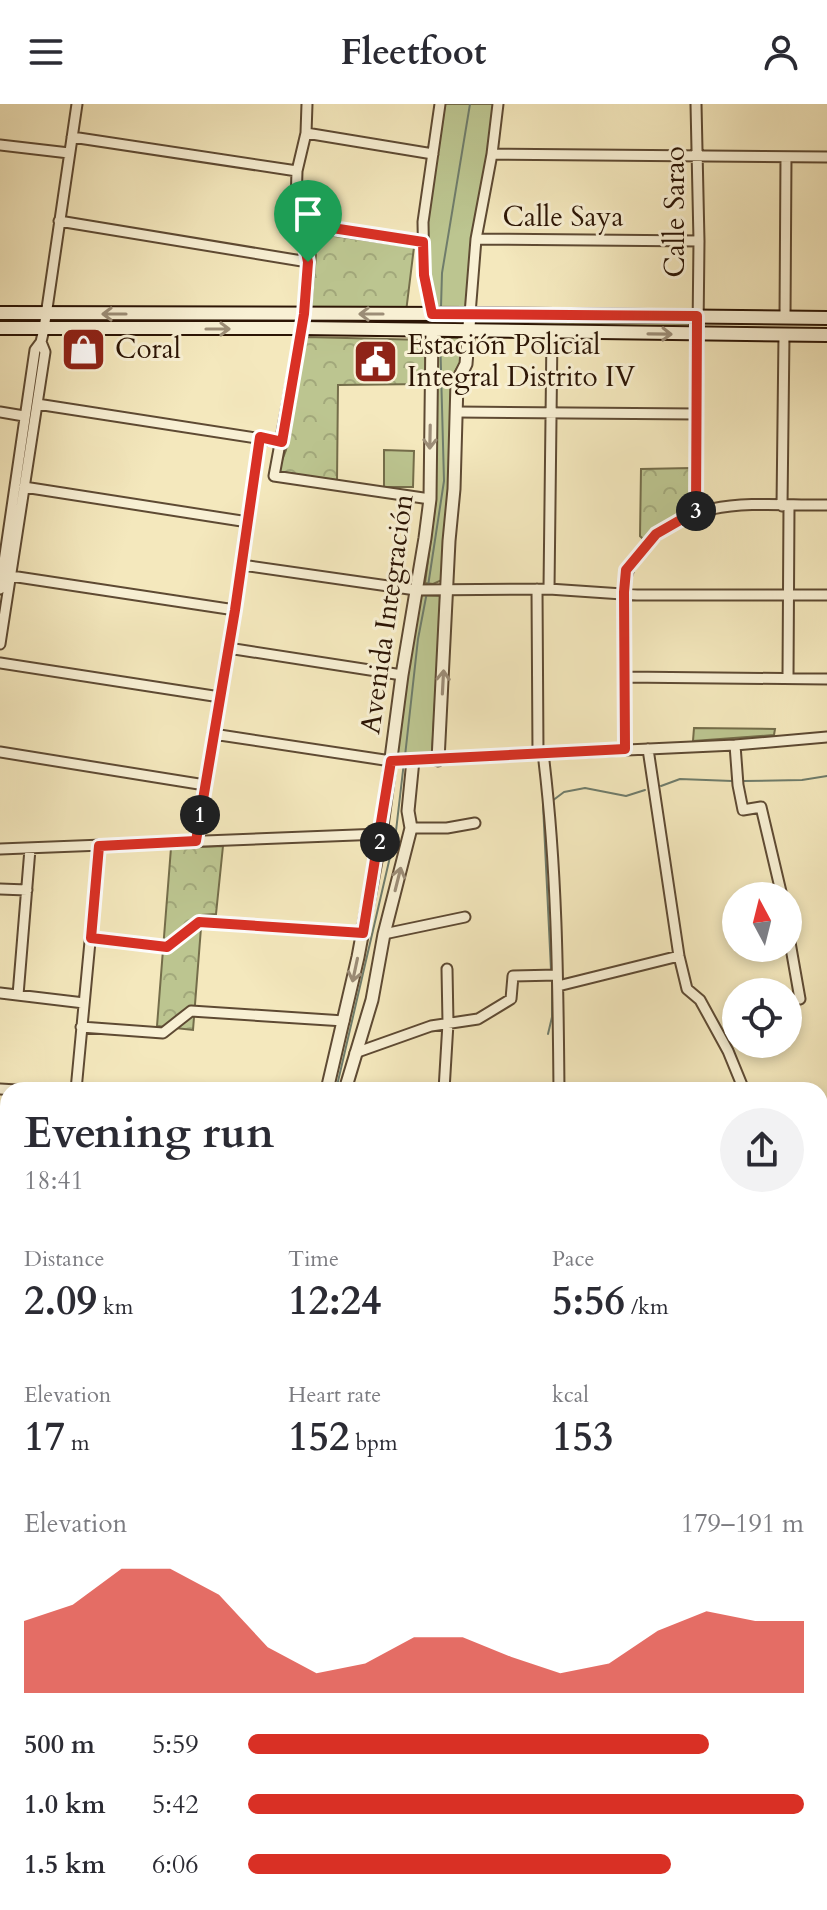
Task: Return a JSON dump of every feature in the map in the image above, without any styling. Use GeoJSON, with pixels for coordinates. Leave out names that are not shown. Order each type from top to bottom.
{"type":"FeatureCollection","features":[{"type":"Feature","properties":{"kind":"main road"},"geometry":{"type":"LineString","coordinates":[[0,313],[827,318]]}},
{"type":"Feature","properties":{"kind":"main road"},"geometry":{"type":"LineString","coordinates":[[0,328],[302,328],[827,335]]}},
{"type":"Feature","properties":{"kind":"street"},"geometry":{"type":"LineString","coordinates":[[0,589],[24,416],[35,350],[44,329],[77,104]]}},
{"type":"Feature","properties":{"kind":"street"},"geometry":{"type":"LineString","coordinates":[[307,104],[306,133],[297,171],[296,204],[308,262],[304,314],[274,476],[430,499]]}},
{"type":"Feature","properties":{"kind":"street"},"geometry":{"type":"LineString","coordinates":[[438,314],[424,275],[423,222],[440,104]]}},
{"type":"Feature","properties":{"kind":"street","name":"Avenida Integración"},"geometry":{"type":"LineString","coordinates":[[438,760],[457,382],[466,364],[476,239],[498,104]]}},
{"type":"Feature","properties":{"kind":"street","name":"Calle Sarao"},"geometry":{"type":"LineString","coordinates":[[696,104],[699,241],[696,511]]}},
{"type":"Feature","properties":{"kind":"street"},"geometry":{"type":"LineString","coordinates":[[306,133],[433,154]]}},
{"type":"Feature","properties":{"kind":"street"},"geometry":{"type":"LineString","coordinates":[[72,137],[297,171]]}},
{"type":"Feature","properties":{"kind":"street"},"geometry":{"type":"LineString","coordinates":[[0,145],[69,153]]}},
{"type":"Feature","properties":{"kind":"street"},"geometry":{"type":"LineString","coordinates":[[492,154],[827,157]]}},
{"type":"Feature","properties":{"kind":"street"},"geometry":{"type":"LineString","coordinates":[[785,318],[786,157]]}},
{"type":"Feature","properties":{"kind":"street"},"geometry":{"type":"LineString","coordinates":[[59,221],[308,262]]}},
{"type":"Feature","properties":{"kind":"street"},"geometry":{"type":"LineString","coordinates":[[300,223],[423,242]]}},
{"type":"Feature","properties":{"kind":"street","name":"Calle Saya"},"geometry":{"type":"LineString","coordinates":[[476,239],[699,241]]}},
{"type":"Feature","properties":{"kind":"street","name":"Avenida Integración"},"geometry":{"type":"LineString","coordinates":[[347,1082],[372,1000],[384,934],[411,828],[403,760],[402,675],[430,499],[438,331]]}},
{"type":"Feature","properties":{"kind":"street"},"geometry":{"type":"LineString","coordinates":[[549,589],[552,333]]}},
{"type":"Feature","properties":{"kind":"street"},"geometry":{"type":"LineString","coordinates":[[784,335],[788,678]]}},
{"type":"Feature","properties":{"kind":"street"},"geometry":{"type":"LineString","coordinates":[[0,644],[11,576],[9,526],[24,487],[45,352],[41,342]]}},
{"type":"Feature","properties":{"kind":"street"},"geometry":{"type":"LineString","coordinates":[[37,404],[282,442]]}},
{"type":"Feature","properties":{"kind":"street"},"geometry":{"type":"LineString","coordinates":[[0,412],[24,416]]}},
{"type":"Feature","properties":{"kind":"street"},"geometry":{"type":"LineString","coordinates":[[456,412],[697,414]]}},
{"type":"Feature","properties":{"kind":"street"},"geometry":{"type":"LineString","coordinates":[[196,841],[260,437]]}},
{"type":"Feature","properties":{"kind":"street"},"geometry":{"type":"LineString","coordinates":[[24,487],[248,522]]}},
{"type":"Feature","properties":{"kind":"street"},"geometry":{"type":"LineString","coordinates":[[625,749],[626,570],[656,534],[696,511],[720,506],[827,505]]}},
{"type":"Feature","properties":{"kind":"street"},"geometry":{"type":"LineString","coordinates":[[242,565],[416,590],[549,589],[637,595],[827,595]]}},
{"type":"Feature","properties":{"kind":"street"},"geometry":{"type":"LineString","coordinates":[[11,576],[235,610]]}},
{"type":"Feature","properties":{"kind":"street"},"geometry":{"type":"LineString","coordinates":[[537,589],[541,754],[551,816],[559,1082]]}},
{"type":"Feature","properties":{"kind":"street"},"geometry":{"type":"LineString","coordinates":[[228,648],[402,675]]}},
{"type":"Feature","properties":{"kind":"street"},"geometry":{"type":"LineString","coordinates":[[0,663],[220,697]]}},
{"type":"Feature","properties":{"kind":"street"},"geometry":{"type":"LineString","coordinates":[[624,677],[827,679]]}},
{"type":"Feature","properties":{"kind":"street"},"geometry":{"type":"LineString","coordinates":[[213,734],[403,760],[735,745],[827,737]]}},
{"type":"Feature","properties":{"kind":"street"},"geometry":{"type":"LineString","coordinates":[[735,745],[743,810],[761,807],[779,882]]}},
{"type":"Feature","properties":{"kind":"street"},"geometry":{"type":"LineString","coordinates":[[648,749],[679,956],[687,989],[700,1000],[741,1082]]}},
{"type":"Feature","properties":{"kind":"street"},"geometry":{"type":"LineString","coordinates":[[0,752],[205,785]]}},
{"type":"Feature","properties":{"kind":"street","name":"Avenida Integración"},"geometry":{"type":"LineString","coordinates":[[329,1082],[363,933],[381,834],[403,760]]}},
{"type":"Feature","properties":{"kind":"street"},"geometry":{"type":"LineString","coordinates":[[411,828],[447,828],[475,823]]}},
{"type":"Feature","properties":{"kind":"street"},"geometry":{"type":"LineString","coordinates":[[0,849],[381,834]]}},
{"type":"Feature","properties":{"kind":"street"},"geometry":{"type":"LineString","coordinates":[[77,1082],[99,846]]}},
{"type":"Feature","properties":{"kind":"street"},"geometry":{"type":"LineString","coordinates":[[18,995],[30,849]]}},
{"type":"Feature","properties":{"kind":"street"},"geometry":{"type":"LineString","coordinates":[[0,889],[27,890]]}},
{"type":"Feature","properties":{"kind":"street"},"geometry":{"type":"LineString","coordinates":[[384,934],[465,917]]}},
{"type":"Feature","properties":{"kind":"street"},"geometry":{"type":"LineString","coordinates":[[91,938],[167,947],[199,922],[363,933]]}},
{"type":"Feature","properties":{"kind":"street"},"geometry":{"type":"LineString","coordinates":[[558,986],[679,956]]}},
{"type":"Feature","properties":{"kind":"street"},"geometry":{"type":"LineString","coordinates":[[444,1082],[447,969]]}},
{"type":"Feature","properties":{"kind":"street"},"geometry":{"type":"LineString","coordinates":[[355,1053],[431,1026],[478,1019],[511,999],[513,976],[557,975]]}},
{"type":"Feature","properties":{"kind":"street"},"geometry":{"type":"LineString","coordinates":[[0,993],[84,1003]]}},
{"type":"Feature","properties":{"kind":"street"},"geometry":{"type":"LineString","coordinates":[[81,1027],[163,1033],[191,1011],[344,1021]]}},
{"type":"Feature","properties":{"kind":"green space"},"geometry":{"type":"Polygon","coordinates":[[[445,104],[494,104],[466,308],[433,307],[426,231],[445,104]]]}},
{"type":"Feature","properties":{"kind":"green space"},"geometry":{"type":"Polygon","coordinates":[[[306,232],[414,247],[406,312],[311,309],[316,255],[306,232]]]}},
{"type":"Feature","properties":{"kind":"green space"},"geometry":{"type":"Polygon","coordinates":[[[477,318],[689,320],[689,330],[474,325],[477,318]]]}},
{"type":"Feature","properties":{"kind":"green space"},"geometry":{"type":"Polygon","coordinates":[[[306,337],[426,340],[425,384],[338,385],[337,482],[276,476],[286,450],[306,337]]]}},
{"type":"Feature","properties":{"kind":"green space"},"geometry":{"type":"Polygon","coordinates":[[[436,338],[465,338],[462,360],[451,378],[449,483],[442,580],[433,584],[425,583],[436,500],[436,338]]]}},
{"type":"Feature","properties":{"kind":"green space"},"geometry":{"type":"Polygon","coordinates":[[[384,450],[414,451],[413,487],[384,487],[384,450]]]}},
{"type":"Feature","properties":{"kind":"green space"},"geometry":{"type":"Polygon","coordinates":[[[691,468],[691,507],[651,532],[644,540],[640,536],[641,469],[691,468]]]}},
{"type":"Feature","properties":{"kind":"green space"},"geometry":{"type":"Polygon","coordinates":[[[419,595],[441,596],[432,754],[396,754],[419,595]]]}},
{"type":"Feature","properties":{"kind":"green space"},"geometry":{"type":"Polygon","coordinates":[[[694,728],[775,729],[774,735],[693,741],[694,728]]]}},
{"type":"Feature","properties":{"kind":"green space"},"geometry":{"type":"Polygon","coordinates":[[[223,846],[216,914],[202,915],[193,1030],[157,1026],[171,848],[223,846]]]}},
{"type":"Feature","properties":{"kind":"waterway"},"geometry":{"type":"LineString","coordinates":[[441,307],[442,273],[470,104]]}},
{"type":"Feature","properties":{"kind":"waterway"},"geometry":{"type":"LineString","coordinates":[[428,586],[444,481],[440,333]]}},
{"type":"Feature","properties":{"kind":"waterway"},"geometry":{"type":"LineString","coordinates":[[405,756],[418,639],[427,592]]}},
{"type":"Feature","properties":{"kind":"waterway"},"geometry":{"type":"LineString","coordinates":[[338,1082],[396,831],[404,762]]}},
{"type":"Feature","properties":{"kind":"waterway"},"geometry":{"type":"LineString","coordinates":[[743,781],[802,780],[827,776]]}},
{"type":"Feature","properties":{"kind":"waterway"},"geometry":{"type":"LineString","coordinates":[[661,786],[680,779],[732,781]]}},
{"type":"Feature","properties":{"kind":"waterway"},"geometry":{"type":"LineString","coordinates":[[552,801],[564,792],[585,788],[626,796],[645,790]]}},
{"type":"Feature","properties":{"kind":"waterway"},"geometry":{"type":"LineString","coordinates":[[546,803],[543,804],[551,970]]}},
{"type":"Feature","properties":{"kind":"waterway"},"geometry":{"type":"LineString","coordinates":[[548,1034],[552,1017],[552,980]]}},
{"type":"Feature","properties":{"kind":"place","name":"Coral"},"geometry":{"type":"Point","coordinates":[84,349]}},
{"type":"Feature","properties":{"kind":"place","name":"Estación Policial Integral Distrito IV"},"geometry":{"type":"Point","coordinates":[376,361]}},
{"type":"Feature","properties":{"kind":"route"},"geometry":{"type":"LineString","coordinates":[[300,223],[423,242],[426,259],[424,275],[432,314],[697,316],[696,511],[656,534],[626,570],[625,749],[391,761],[363,933],[199,922],[167,947],[91,938],[99,846],[196,841],[260,437],[282,442],[304,314],[308,262],[300,223]]}}]}
